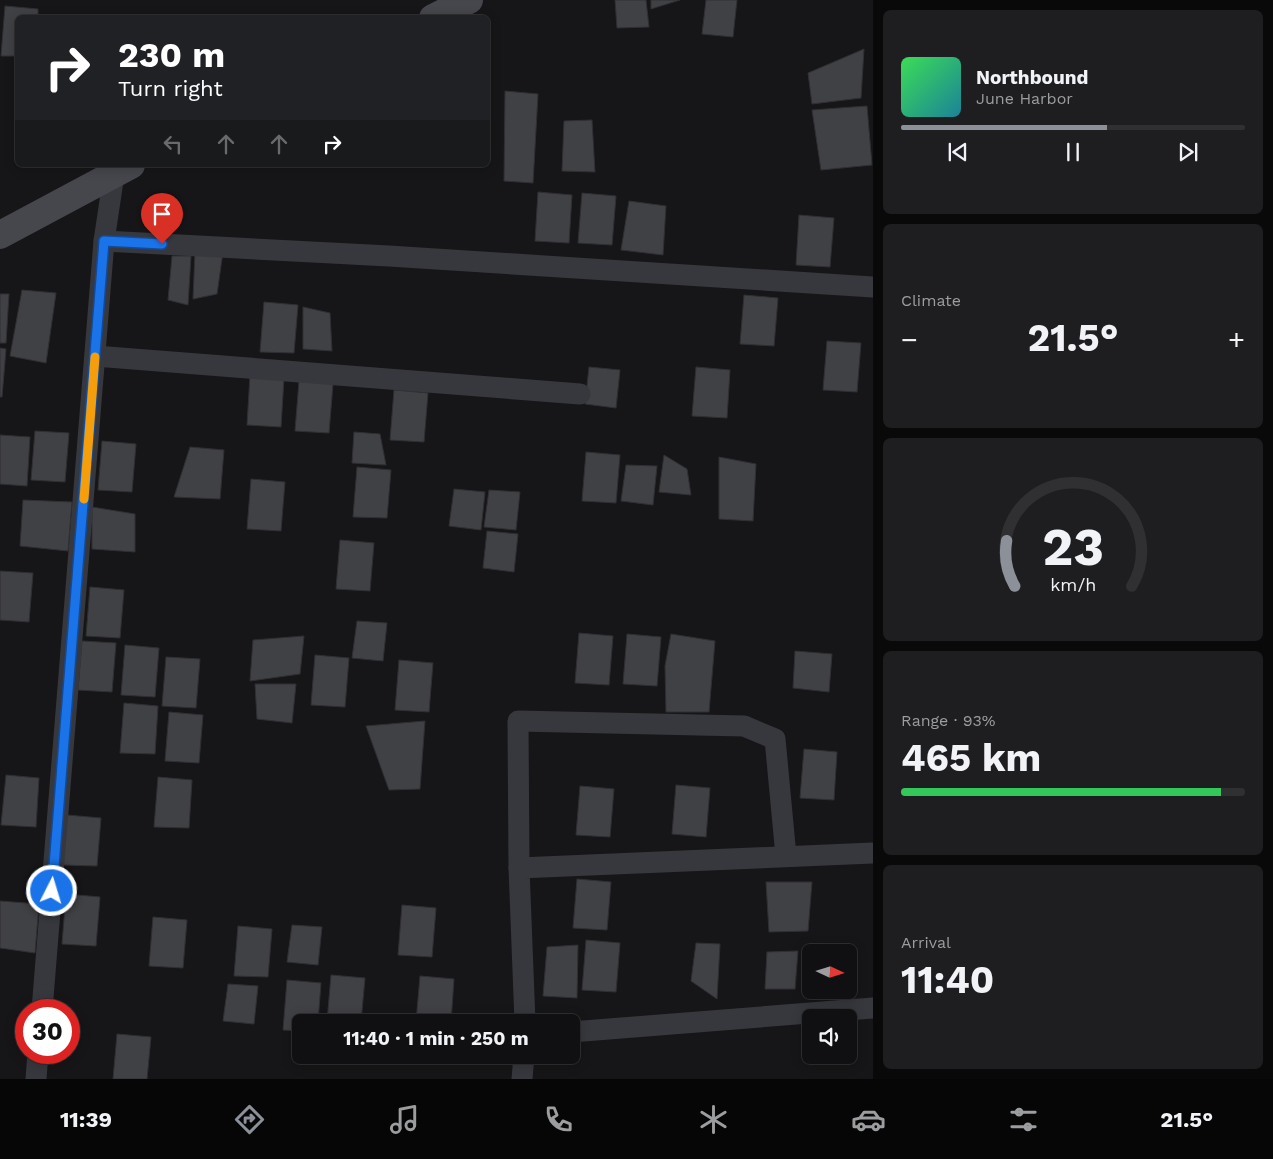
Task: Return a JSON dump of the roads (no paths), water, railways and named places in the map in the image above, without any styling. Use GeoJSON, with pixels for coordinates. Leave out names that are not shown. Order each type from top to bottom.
{"type":"FeatureCollection","features":[{"type":"Feature","properties":{"kind":"street"},"geometry":{"type":"LineString","coordinates":[[439,15],[469,0]]}},
{"type":"Feature","properties":{"kind":"street"},"geometry":{"type":"LineString","coordinates":[[0,235],[122,169]]}},
{"type":"Feature","properties":{"kind":"street"},"geometry":{"type":"LineString","coordinates":[[43,999],[104,241],[122,169]]}},
{"type":"Feature","properties":{"kind":"street"},"geometry":{"type":"LineString","coordinates":[[104,241],[389,256],[873,287]]}},
{"type":"Feature","properties":{"kind":"street"},"geometry":{"type":"LineString","coordinates":[[95,356],[580,394]]}},
{"type":"Feature","properties":{"kind":"street"},"geometry":{"type":"LineString","coordinates":[[525,1014],[519,868],[518,721],[744,726],[775,739],[786,856]]}},
{"type":"Feature","properties":{"kind":"street"},"geometry":{"type":"LineString","coordinates":[[519,868],[873,853]]}},
{"type":"Feature","properties":{"kind":"street"},"geometry":{"type":"LineString","coordinates":[[580,1031],[873,1008]]}},
{"type":"Feature","properties":{"kind":"street"},"geometry":{"type":"LineString","coordinates":[[36,1079],[37,1064]]}},
{"type":"Feature","properties":{"kind":"street"},"geometry":{"type":"LineString","coordinates":[[522,1079],[523,1064]]}}]}
